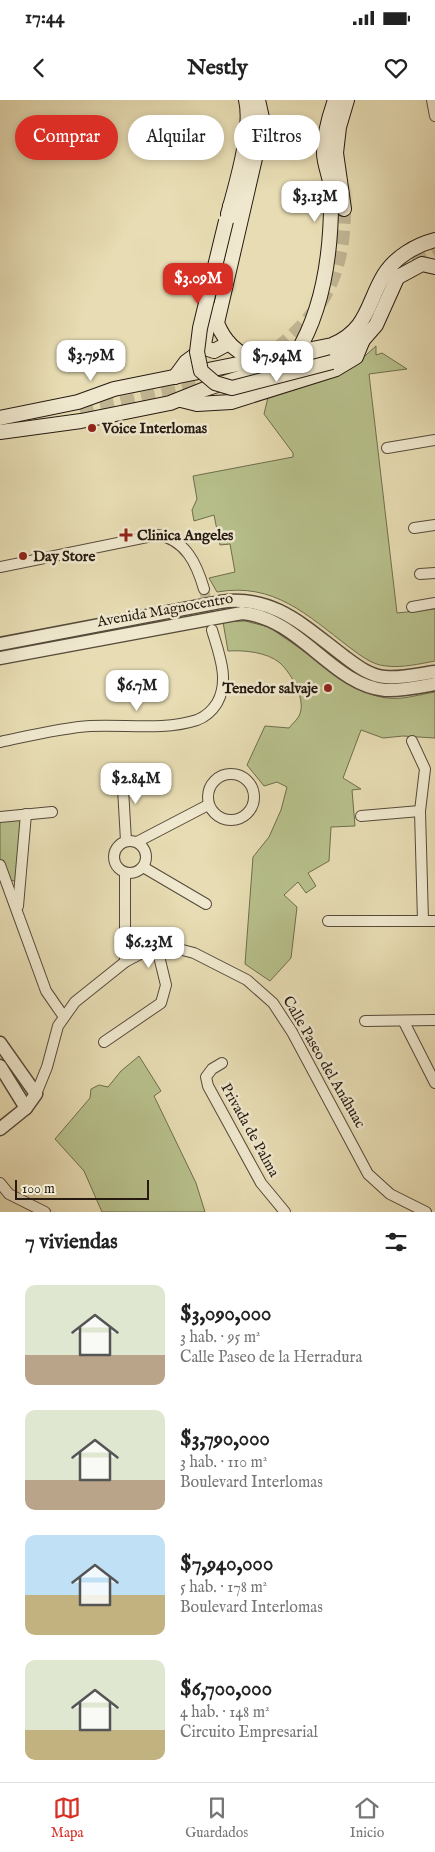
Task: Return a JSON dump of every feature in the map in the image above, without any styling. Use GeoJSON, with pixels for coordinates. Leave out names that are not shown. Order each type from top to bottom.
{"type":"FeatureCollection","features":[{"type":"Feature","properties":{"kind":"main road"},"geometry":{"type":"LineString","coordinates":[[246,100],[249,112],[247,128],[196,352],[201,371],[215,384],[232,388],[332,362],[348,355],[362,342],[380,318],[398,277],[431,264]]}},
{"type":"Feature","properties":{"kind":"main road"},"geometry":{"type":"LineString","coordinates":[[258,100],[262,118],[259,141],[217,323],[229,344],[248,357],[264,360]]}},
{"type":"Feature","properties":{"kind":"main road"},"geometry":{"type":"LineString","coordinates":[[296,354],[311,325],[325,268],[331,188],[324,153],[328,125],[335,100]]}},
{"type":"Feature","properties":{"kind":"main road"},"geometry":{"type":"LineString","coordinates":[[344,209],[336,153],[339,127],[347,100]]}},
{"type":"Feature","properties":{"kind":"main road"},"geometry":{"type":"LineString","coordinates":[[175,377],[186,362],[205,348],[232,215],[230,206]]}},
{"type":"Feature","properties":{"kind":"main road"},"geometry":{"type":"LineString","coordinates":[[0,410],[76,393],[114,389],[326,347],[352,334],[363,320],[390,267],[409,251],[435,240]]}},
{"type":"Feature","properties":{"kind":"main road"},"geometry":{"type":"LineString","coordinates":[[0,432],[81,421],[182,400],[205,389],[252,374],[341,352],[362,342]]}},
{"type":"Feature","properties":{"kind":"main road"},"geometry":{"type":"LineString","coordinates":[[182,400],[197,404],[230,402],[336,369],[356,356],[362,342]]}},
{"type":"Feature","properties":{"kind":"main road"},"geometry":{"type":"LineString","coordinates":[[205,348],[214,351],[229,344]]}},
{"type":"Feature","properties":{"kind":"main road"},"geometry":{"type":"LineString","coordinates":[[16,429],[79,407],[114,389]]}},
{"type":"Feature","properties":{"kind":"main road"},"geometry":{"type":"LineString","coordinates":[[0,418],[79,407]]}},
{"type":"Feature","properties":{"kind":"street"},"geometry":{"type":"LineString","coordinates":[[432,100],[435,116]]}},
{"type":"Feature","properties":{"kind":"street"},"geometry":{"type":"LineString","coordinates":[[387,448],[435,440]]}},
{"type":"Feature","properties":{"kind":"street"},"geometry":{"type":"LineString","coordinates":[[414,528],[435,525]]}},
{"type":"Feature","properties":{"kind":"street"},"geometry":{"type":"LineString","coordinates":[[0,567],[157,535],[168,538],[185,550],[194,561],[204,589]]}},
{"type":"Feature","properties":{"kind":"street"},"geometry":{"type":"LineString","coordinates":[[420,574],[435,573]]}},
{"type":"Feature","properties":{"kind":"street","name":"Avenida Magnocentro"},"geometry":{"type":"LineString","coordinates":[[0,644],[220,602],[241,600],[264,603],[285,612],[370,673],[394,677],[435,672]]}},
{"type":"Feature","properties":{"kind":"street"},"geometry":{"type":"LineString","coordinates":[[412,607],[435,603]]}},
{"type":"Feature","properties":{"kind":"street","name":"Avenida Magnocentro"},"geometry":{"type":"LineString","coordinates":[[0,658],[242,612],[260,615],[279,623],[348,674],[370,686],[396,690],[435,684]]}},
{"type":"Feature","properties":{"kind":"street"},"geometry":{"type":"LineString","coordinates":[[0,742],[88,726],[168,725],[198,720],[208,714],[222,692],[224,680],[212,630]]}},
{"type":"Feature","properties":{"kind":"street"},"geometry":{"type":"LineString","coordinates":[[412,741],[425,769],[420,811],[423,921]]}},
{"type":"Feature","properties":{"kind":"street"},"geometry":{"type":"LineString","coordinates":[[122,770],[126,841]]}},
{"type":"Feature","properties":{"kind":"street"},"geometry":{"type":"LineString","coordinates":[[223,774],[236,774],[247,779],[253,789],[254,802],[252,807],[249,813],[238,820],[220,818],[215,815],[208,805],[207,792],[213,781],[223,774]]}},
{"type":"Feature","properties":{"kind":"street"},"geometry":{"type":"LineString","coordinates":[[137,842],[144,849],[146,858],[143,867],[135,872],[125,873],[118,868],[114,861],[114,852],[118,845],[126,841],[137,842],[208,805]]}},
{"type":"Feature","properties":{"kind":"street"},"geometry":{"type":"LineString","coordinates":[[361,816],[420,811]]}},
{"type":"Feature","properties":{"kind":"street"},"geometry":{"type":"LineString","coordinates":[[0,817],[52,812]]}},
{"type":"Feature","properties":{"kind":"street"},"geometry":{"type":"LineString","coordinates":[[18,909],[26,814]]}},
{"type":"Feature","properties":{"kind":"street"},"geometry":{"type":"LineString","coordinates":[[0,865],[18,909],[46,991],[64,1017]]}},
{"type":"Feature","properties":{"kind":"street"},"geometry":{"type":"LineString","coordinates":[[143,867],[206,904]]}},
{"type":"Feature","properties":{"kind":"street"},"geometry":{"type":"LineString","coordinates":[[125,873],[125,962]]}},
{"type":"Feature","properties":{"kind":"street"},"geometry":{"type":"LineString","coordinates":[[328,921],[435,921]]}},
{"type":"Feature","properties":{"kind":"street","name":"Calle Paseo del Anáhuac"},"geometry":{"type":"LineString","coordinates":[[0,1130],[26,1108],[36,1094],[47,1067],[55,1035],[64,1017],[75,1002],[125,962],[157,948],[171,947],[194,953],[247,980],[273,1003],[292,1032],[368,1174],[390,1194],[426,1212]]}},
{"type":"Feature","properties":{"kind":"street"},"geometry":{"type":"LineString","coordinates":[[104,1042],[161,1003],[166,985],[157,948]]}},
{"type":"Feature","properties":{"kind":"street"},"geometry":{"type":"LineString","coordinates":[[365,1021],[404,1022],[435,1020]]}},
{"type":"Feature","properties":{"kind":"street"},"geometry":{"type":"LineString","coordinates":[[404,1022],[435,1083]]}},
{"type":"Feature","properties":{"kind":"street"},"geometry":{"type":"LineString","coordinates":[[0,1043],[16,1078],[26,1108]]}},
{"type":"Feature","properties":{"kind":"street","name":"Privada de Palma"},"geometry":{"type":"LineString","coordinates":[[222,1063],[212,1069],[206,1077],[208,1086],[261,1183],[285,1212]]}},
{"type":"Feature","properties":{"kind":"street"},"geometry":{"type":"LineString","coordinates":[[0,1066],[36,1094]]}},
{"type":"Feature","properties":{"kind":"street"},"geometry":{"type":"LineString","coordinates":[[0,1183],[9,1194],[44,1212]]}},
{"type":"Feature","properties":{"kind":"green space"},"geometry":{"type":"Polygon","coordinates":[[[376,346],[376,355],[382,353],[407,369],[369,374],[397,613],[435,609],[435,661],[404,666],[386,666],[371,662],[304,613],[273,597],[256,592],[237,590],[217,592],[209,578],[235,572],[230,544],[220,545],[214,515],[194,521],[192,510],[197,499],[193,476],[293,457],[293,453],[264,414],[269,393],[355,365],[376,346]]]}},
{"type":"Feature","properties":{"kind":"green space"},"geometry":{"type":"Polygon","coordinates":[[[245,621],[269,627],[359,689],[370,694],[388,698],[405,698],[435,692],[435,738],[403,736],[383,738],[361,730],[343,778],[361,789],[352,790],[355,826],[331,827],[329,861],[308,873],[316,886],[306,893],[298,882],[284,895],[297,907],[291,958],[270,981],[245,964],[253,857],[269,837],[281,810],[287,787],[277,782],[264,786],[247,765],[265,726],[289,728],[299,716],[301,703],[297,688],[289,674],[275,659],[255,653],[228,651],[223,622],[245,621]]]}},
{"type":"Feature","properties":{"kind":"green space"},"geometry":{"type":"Polygon","coordinates":[[[26,814],[19,882],[6,879],[0,864],[0,817],[26,814]]]}},
{"type":"Feature","properties":{"kind":"green space"},"geometry":{"type":"Polygon","coordinates":[[[139,1056],[161,1091],[154,1096],[196,1183],[205,1212],[102,1212],[84,1171],[55,1139],[90,1098],[91,1089],[99,1085],[108,1087],[121,1071],[139,1056]]]}},
{"type":"Feature","properties":{"kind":"tunnel"},"geometry":{"type":"LineString","coordinates":[[260,361],[298,331],[324,297],[333,278],[339,258],[343,235],[344,209]]}},
{"type":"Feature","properties":{"kind":"tunnel"},"geometry":{"type":"LineString","coordinates":[[399,276],[415,259],[435,250]]}},
{"type":"Feature","properties":{"kind":"tunnel"},"geometry":{"type":"LineString","coordinates":[[80,412],[201,386]]}},
{"type":"Feature","properties":{"kind":"tunnel"},"geometry":{"type":"LineString","coordinates":[[204,589],[211,625]]}},
{"type":"Feature","properties":{"kind":"place","name":"Voice Interlomas"},"geometry":{"type":"Point","coordinates":[92,428]}},
{"type":"Feature","properties":{"kind":"place","name":"Clinica Angeles"},"geometry":{"type":"Point","coordinates":[126,535]}},
{"type":"Feature","properties":{"kind":"place","name":"Day Store"},"geometry":{"type":"Point","coordinates":[23,556]}},
{"type":"Feature","properties":{"kind":"place","name":"Tenedor salvaje"},"geometry":{"type":"Point","coordinates":[328,688]}}]}
